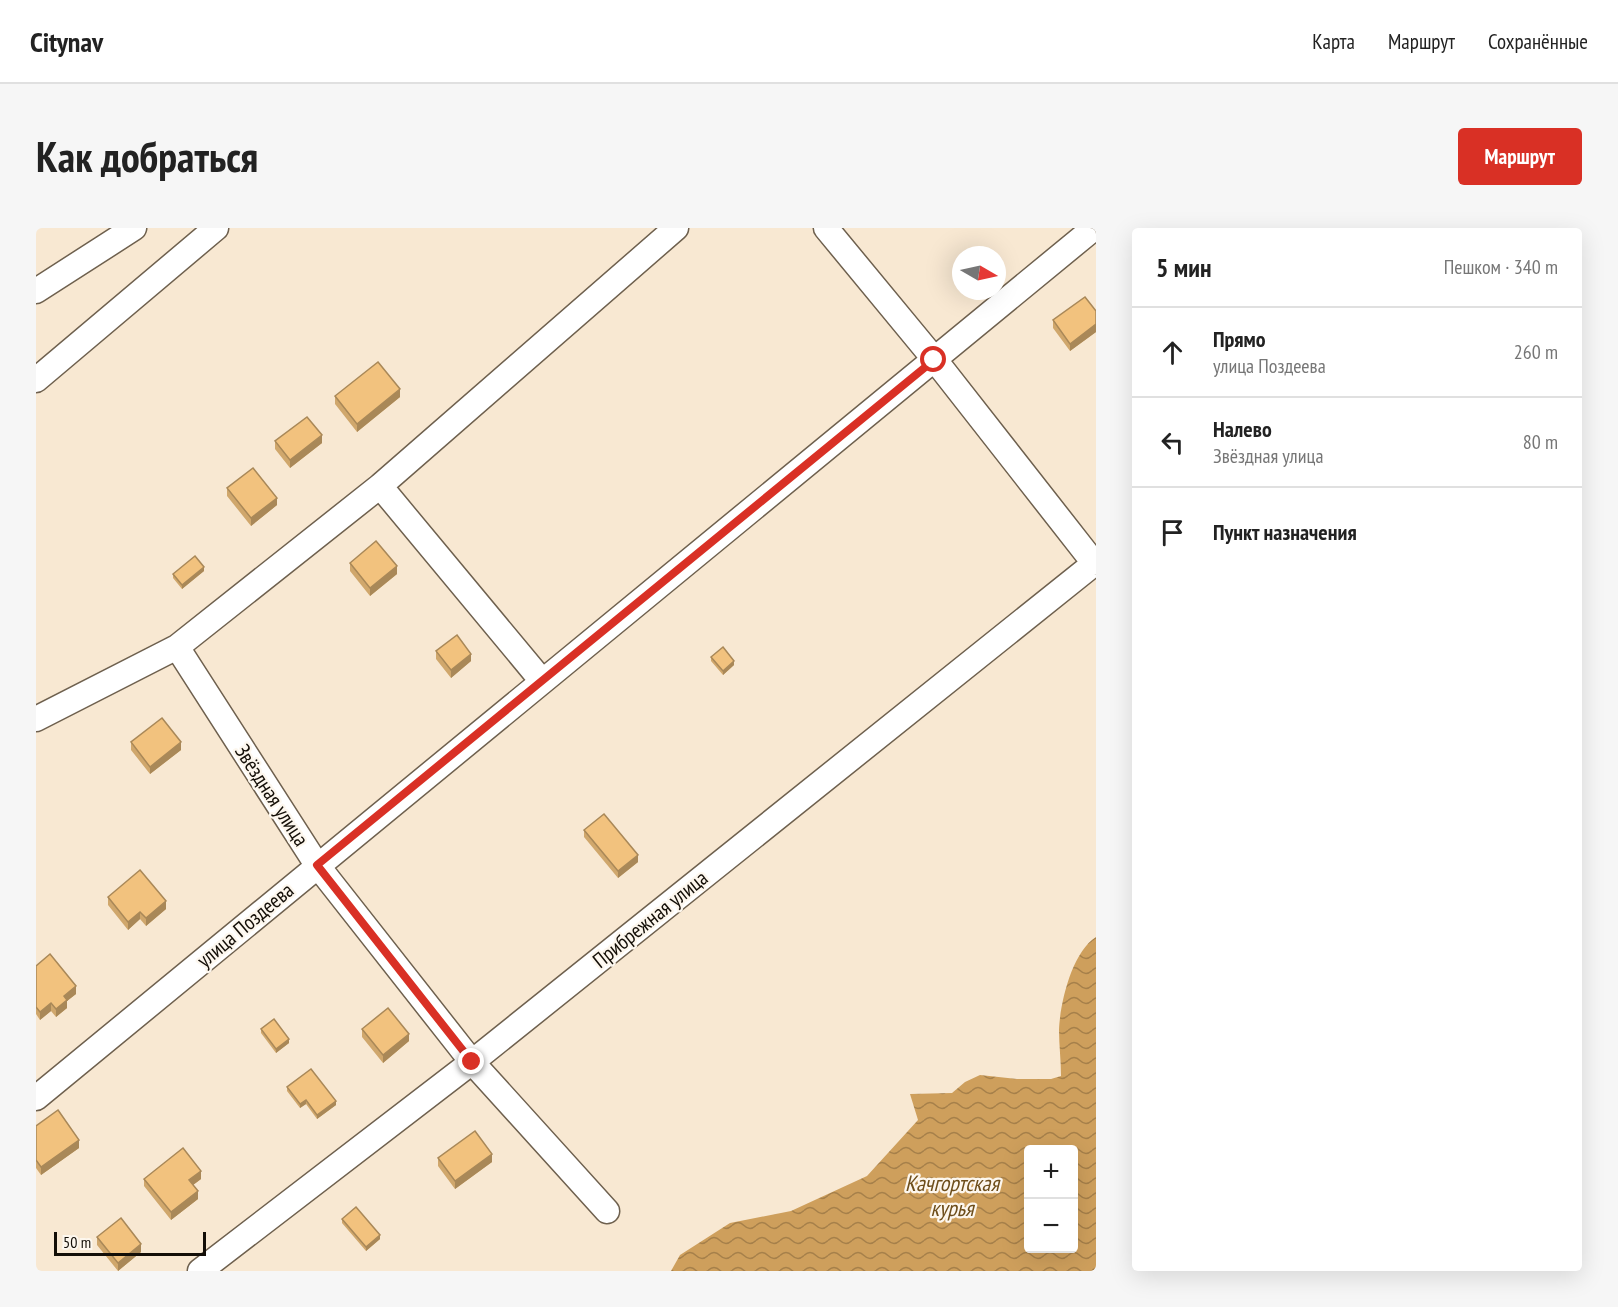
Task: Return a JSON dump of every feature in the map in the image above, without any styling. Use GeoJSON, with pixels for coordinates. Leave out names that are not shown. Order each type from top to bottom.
{"type":"FeatureCollection","features":[{"type":"Feature","properties":{"kind":"street"},"geometry":{"type":"LineString","coordinates":[[36,291],[134,228]]}},
{"type":"Feature","properties":{"kind":"street"},"geometry":{"type":"LineString","coordinates":[[36,380],[216,228]]}},
{"type":"Feature","properties":{"kind":"street"},"geometry":{"type":"LineString","coordinates":[[36,719],[177,647],[380,486],[676,228]]}},
{"type":"Feature","properties":{"kind":"street"},"geometry":{"type":"LineString","coordinates":[[826,228],[1095,563]]}},
{"type":"Feature","properties":{"kind":"street","name":"улица Поздеева"},"geometry":{"type":"LineString","coordinates":[[36,1098],[1094,228]]}},
{"type":"Feature","properties":{"kind":"street"},"geometry":{"type":"LineString","coordinates":[[380,486],[542,681]]}},
{"type":"Feature","properties":{"kind":"street","name":"Прибрежная улица"},"geometry":{"type":"LineString","coordinates":[[200,1271],[472,1062],[1095,563]]}},
{"type":"Feature","properties":{"kind":"street","name":"Звёздная улица"},"geometry":{"type":"LineString","coordinates":[[177,647],[317,865],[472,1062],[607,1211]]}},
{"type":"Feature","properties":{"kind":"water","name":"Качгортская курья"},"geometry":{"type":"Polygon","coordinates":[[[1096,937],[1096,1271],[671,1271],[680,1255],[730,1223],[791,1211],[867,1176],[918,1120],[910,1094],[952,1093],[965,1082],[980,1075],[1017,1079],[1051,1079],[1061,1076],[1059,1030],[1062,1006],[1069,979],[1080,954],[1096,937]]]}},
{"type":"Feature","properties":{"kind":"building"},"geometry":{"type":"Polygon","coordinates":[[[1085,297],[1096,311],[1096,324],[1070,344],[1053,320],[1085,297]]]}},
{"type":"Feature","properties":{"kind":"building"},"geometry":{"type":"Polygon","coordinates":[[[378,362],[400,389],[357,424],[335,396],[378,362]]]}},
{"type":"Feature","properties":{"kind":"building"},"geometry":{"type":"Polygon","coordinates":[[[307,417],[322,435],[290,460],[275,441],[307,417]]]}},
{"type":"Feature","properties":{"kind":"building"},"geometry":{"type":"Polygon","coordinates":[[[253,468],[277,498],[251,518],[227,488],[253,468]]]}},
{"type":"Feature","properties":{"kind":"building"},"geometry":{"type":"Polygon","coordinates":[[[376,541],[397,566],[370,588],[350,563],[376,541]]]}},
{"type":"Feature","properties":{"kind":"building"},"geometry":{"type":"Polygon","coordinates":[[[195,556],[204,567],[182,585],[173,574],[195,556]]]}},
{"type":"Feature","properties":{"kind":"building"},"geometry":{"type":"Polygon","coordinates":[[[457,635],[471,654],[451,670],[436,651],[457,635]]]}},
{"type":"Feature","properties":{"kind":"building"},"geometry":{"type":"Polygon","coordinates":[[[723,647],[734,661],[723,671],[711,657],[723,647]]]}},
{"type":"Feature","properties":{"kind":"building"},"geometry":{"type":"Polygon","coordinates":[[[162,718],[181,742],[150,767],[131,742],[162,718]]]}},
{"type":"Feature","properties":{"kind":"building"},"geometry":{"type":"Polygon","coordinates":[[[604,814],[638,855],[618,871],[584,830],[604,814]]]}},
{"type":"Feature","properties":{"kind":"building"},"geometry":{"type":"Polygon","coordinates":[[[140,870],[166,901],[146,918],[140,912],[128,922],[108,897],[140,870]]]}},
{"type":"Feature","properties":{"kind":"building"},"geometry":{"type":"Polygon","coordinates":[[[50,954],[76,986],[64,996],[67,1000],[56,1009],[51,1003],[40,1012],[36,1007],[36,966],[50,954]]]}},
{"type":"Feature","properties":{"kind":"building"},"geometry":{"type":"Polygon","coordinates":[[[388,1008],[409,1034],[383,1055],[362,1029],[388,1008]]]}},
{"type":"Feature","properties":{"kind":"building"},"geometry":{"type":"Polygon","coordinates":[[[274,1019],[289,1039],[276,1049],[261,1029],[274,1019]]]}},
{"type":"Feature","properties":{"kind":"building"},"geometry":{"type":"Polygon","coordinates":[[[311,1069],[336,1101],[317,1115],[306,1100],[300,1104],[287,1087],[311,1069]]]}},
{"type":"Feature","properties":{"kind":"building"},"geometry":{"type":"Polygon","coordinates":[[[58,1110],[79,1140],[41,1167],[36,1160],[36,1126],[58,1110]]]}},
{"type":"Feature","properties":{"kind":"building"},"geometry":{"type":"Polygon","coordinates":[[[475,1131],[492,1154],[455,1181],[438,1158],[475,1131]]]}},
{"type":"Feature","properties":{"kind":"building"},"geometry":{"type":"Polygon","coordinates":[[[183,1148],[201,1171],[189,1180],[198,1191],[171,1212],[144,1179],[183,1148]]]}},
{"type":"Feature","properties":{"kind":"building"},"geometry":{"type":"Polygon","coordinates":[[[356,1207],[380,1235],[366,1247],[342,1219],[356,1207]]]}},
{"type":"Feature","properties":{"kind":"building"},"geometry":{"type":"Polygon","coordinates":[[[121,1218],[141,1244],[118,1263],[97,1237],[121,1218]]]}},
{"type":"Feature","properties":{"kind":"route"},"geometry":{"type":"LineString","coordinates":[[472,1062],[317,865],[934,360]]}}]}
